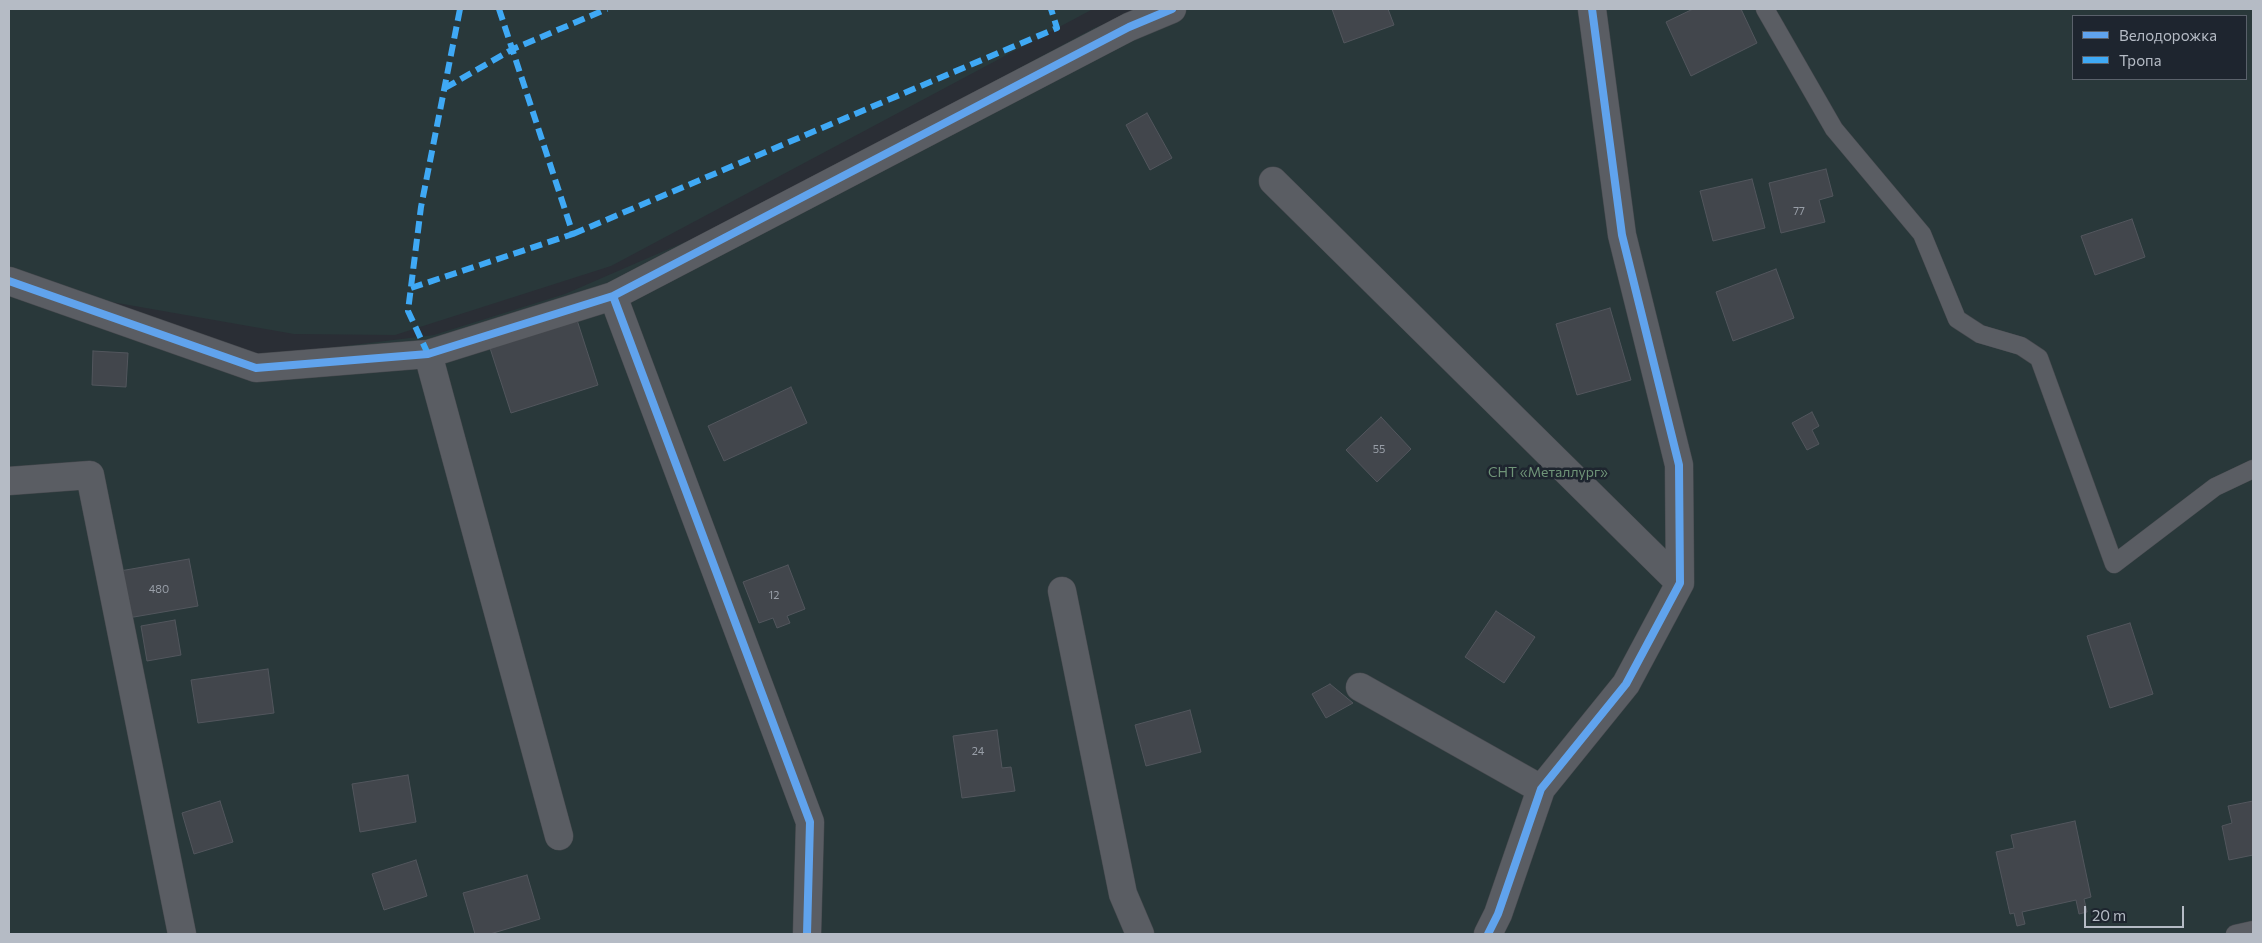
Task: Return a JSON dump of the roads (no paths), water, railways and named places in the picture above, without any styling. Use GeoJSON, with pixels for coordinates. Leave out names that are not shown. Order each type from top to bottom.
{"type":"FeatureCollection","features":[{"type":"Feature","properties":{"kind":"street"},"geometry":{"type":"LineString","coordinates":[[9,281],[256,368],[428,354],[613,296],[1129,27],[1172,9]]}},
{"type":"Feature","properties":{"kind":"street"},"geometry":{"type":"LineString","coordinates":[[1488,934],[1498,914],[1541,790],[1626,684],[1680,583],[1679,465],[1622,235],[1592,9]]}},
{"type":"Feature","properties":{"kind":"street"},"geometry":{"type":"LineString","coordinates":[[1273,181],[1680,583]]}},
{"type":"Feature","properties":{"kind":"street"},"geometry":{"type":"LineString","coordinates":[[613,296],[810,822],[807,934]]}},
{"type":"Feature","properties":{"kind":"street"},"geometry":{"type":"LineString","coordinates":[[428,354],[559,836]]}},
{"type":"Feature","properties":{"kind":"street"},"geometry":{"type":"LineString","coordinates":[[9,481],[90,475],[182,934]]}},
{"type":"Feature","properties":{"kind":"street"},"geometry":{"type":"LineString","coordinates":[[1062,591],[1123,894],[1140,934]]}},
{"type":"Feature","properties":{"kind":"street"},"geometry":{"type":"LineString","coordinates":[[1360,687],[1541,790]]}},
{"type":"Feature","properties":{"kind":"lane"},"geometry":{"type":"LineString","coordinates":[[1765,9],[1834,129],[1922,234],[1957,319],[1980,334],[2021,346],[2039,358],[2114,564],[2215,487],[2253,469]]}},
{"type":"Feature","properties":{"kind":"lane"},"geometry":{"type":"LineString","coordinates":[[2235,934],[2253,930]]}},
{"type":"Feature","properties":{"kind":"park label","name":"СНТ «Металлург»"},"geometry":{"type":"Point","coordinates":[1548,472]}}]}
